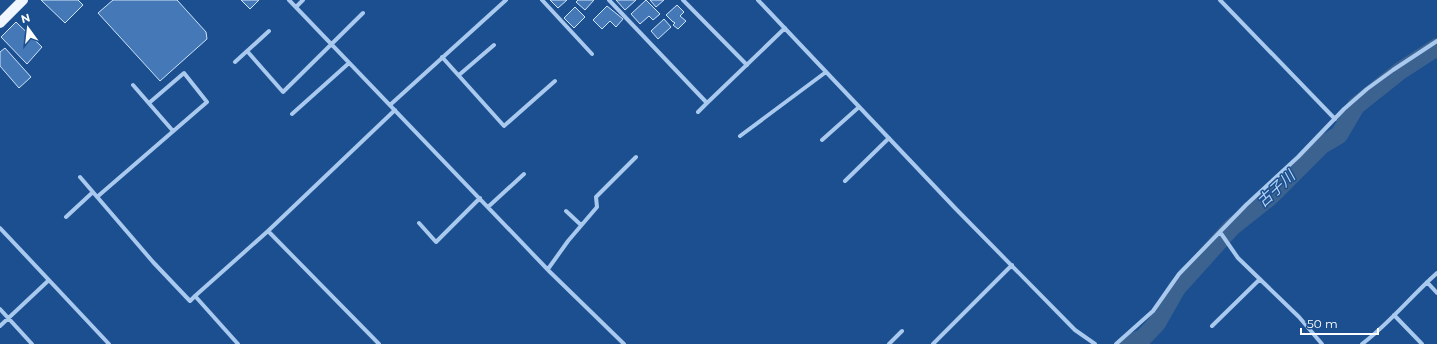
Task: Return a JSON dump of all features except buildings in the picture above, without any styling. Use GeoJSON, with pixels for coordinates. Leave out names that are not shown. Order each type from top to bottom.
{"type":"FeatureCollection","features":[{"type":"Feature","properties":{"kind":"main road"},"geometry":{"type":"LineString","coordinates":[[0,23],[23,0]]}},
{"type":"Feature","properties":{"kind":"street"},"geometry":{"type":"LineString","coordinates":[[288,0],[488,207],[624,344]]}},
{"type":"Feature","properties":{"kind":"street"},"geometry":{"type":"LineString","coordinates":[[296,7],[303,0]]}},
{"type":"Feature","properties":{"kind":"street"},"geometry":{"type":"LineString","coordinates":[[390,105],[506,0]]}},
{"type":"Feature","properties":{"kind":"street"},"geometry":{"type":"LineString","coordinates":[[542,0],[592,54]]}},
{"type":"Feature","properties":{"kind":"street"},"geometry":{"type":"LineString","coordinates":[[609,0],[707,103]]}},
{"type":"Feature","properties":{"kind":"street"},"geometry":{"type":"LineString","coordinates":[[683,0],[747,65]]}},
{"type":"Feature","properties":{"kind":"street"},"geometry":{"type":"LineString","coordinates":[[758,0],[859,107],[1075,330],[1095,344]]}},
{"type":"Feature","properties":{"kind":"street"},"geometry":{"type":"LineString","coordinates":[[1222,1],[1335,119]]}},
{"type":"Feature","properties":{"kind":"street"},"geometry":{"type":"LineString","coordinates":[[247,52],[283,92],[363,13]]}},
{"type":"Feature","properties":{"kind":"street"},"geometry":{"type":"LineString","coordinates":[[698,112],[784,28]]}},
{"type":"Feature","properties":{"kind":"street"},"geometry":{"type":"LineString","coordinates":[[235,62],[269,31]]}},
{"type":"Feature","properties":{"kind":"street"},"geometry":{"type":"LineString","coordinates":[[1116,344],[1153,311],[1179,274],[1246,205],[1298,157],[1335,119],[1367,89],[1437,41]]}},
{"type":"Feature","properties":{"kind":"street"},"geometry":{"type":"LineString","coordinates":[[459,75],[494,45]]}},
{"type":"Feature","properties":{"kind":"street"},"geometry":{"type":"LineString","coordinates":[[442,57],[504,126],[555,81]]}},
{"type":"Feature","properties":{"kind":"street"},"geometry":{"type":"LineString","coordinates":[[292,114],[349,63]]}},
{"type":"Feature","properties":{"kind":"street"},"geometry":{"type":"LineString","coordinates":[[740,136],[826,72]]}},
{"type":"Feature","properties":{"kind":"street"},"geometry":{"type":"LineString","coordinates":[[98,197],[207,102],[184,74],[149,103]]}},
{"type":"Feature","properties":{"kind":"street"},"geometry":{"type":"LineString","coordinates":[[133,85],[173,131]]}},
{"type":"Feature","properties":{"kind":"street"},"geometry":{"type":"LineString","coordinates":[[822,140],[859,107]]}},
{"type":"Feature","properties":{"kind":"street"},"geometry":{"type":"LineString","coordinates":[[80,178],[153,262],[190,301],[268,231],[395,110]]}},
{"type":"Feature","properties":{"kind":"street"},"geometry":{"type":"LineString","coordinates":[[845,181],[889,138]]}},
{"type":"Feature","properties":{"kind":"street"},"geometry":{"type":"LineString","coordinates":[[548,268],[581,225],[597,207],[596,197],[636,157]]}},
{"type":"Feature","properties":{"kind":"street"},"geometry":{"type":"LineString","coordinates":[[488,207],[524,174]]}},
{"type":"Feature","properties":{"kind":"street"},"geometry":{"type":"LineString","coordinates":[[66,217],[93,192]]}},
{"type":"Feature","properties":{"kind":"street"},"geometry":{"type":"LineString","coordinates":[[419,223],[436,242],[480,198]]}},
{"type":"Feature","properties":{"kind":"street"},"geometry":{"type":"LineString","coordinates":[[566,211],[581,225]]}},
{"type":"Feature","properties":{"kind":"street"},"geometry":{"type":"LineString","coordinates":[[0,228],[109,344]]}},
{"type":"Feature","properties":{"kind":"street"},"geometry":{"type":"LineString","coordinates":[[268,231],[379,344]]}},
{"type":"Feature","properties":{"kind":"street"},"geometry":{"type":"LineString","coordinates":[[1220,232],[1238,258],[1299,317],[1322,344]]}},
{"type":"Feature","properties":{"kind":"street"},"geometry":{"type":"LineString","coordinates":[[933,344],[1012,265]]}},
{"type":"Feature","properties":{"kind":"street"},"geometry":{"type":"LineString","coordinates":[[1362,344],[1378,332],[1437,273]]}},
{"type":"Feature","properties":{"kind":"street"},"geometry":{"type":"LineString","coordinates":[[0,326],[49,280]]}},
{"type":"Feature","properties":{"kind":"street"},"geometry":{"type":"LineString","coordinates":[[1212,326],[1260,280]]}},
{"type":"Feature","properties":{"kind":"street"},"geometry":{"type":"LineString","coordinates":[[1427,282],[1437,293]]}},
{"type":"Feature","properties":{"kind":"street"},"geometry":{"type":"LineString","coordinates":[[195,296],[238,344]]}},
{"type":"Feature","properties":{"kind":"street"},"geometry":{"type":"LineString","coordinates":[[0,309],[32,344]]}},
{"type":"Feature","properties":{"kind":"street"},"geometry":{"type":"LineString","coordinates":[[1394,315],[1422,344]]}},
{"type":"Feature","properties":{"kind":"street"},"geometry":{"type":"LineString","coordinates":[[890,344],[902,331]]}},
{"type":"Feature","properties":{"kind":"waterway","name":"古子川"},"geometry":{"type":"LineString","coordinates":[[1127,344],[1143,338],[1157,323],[1177,288],[1232,227],[1271,196],[1322,145],[1339,135],[1356,106],[1400,71],[1437,47]]}}]}
